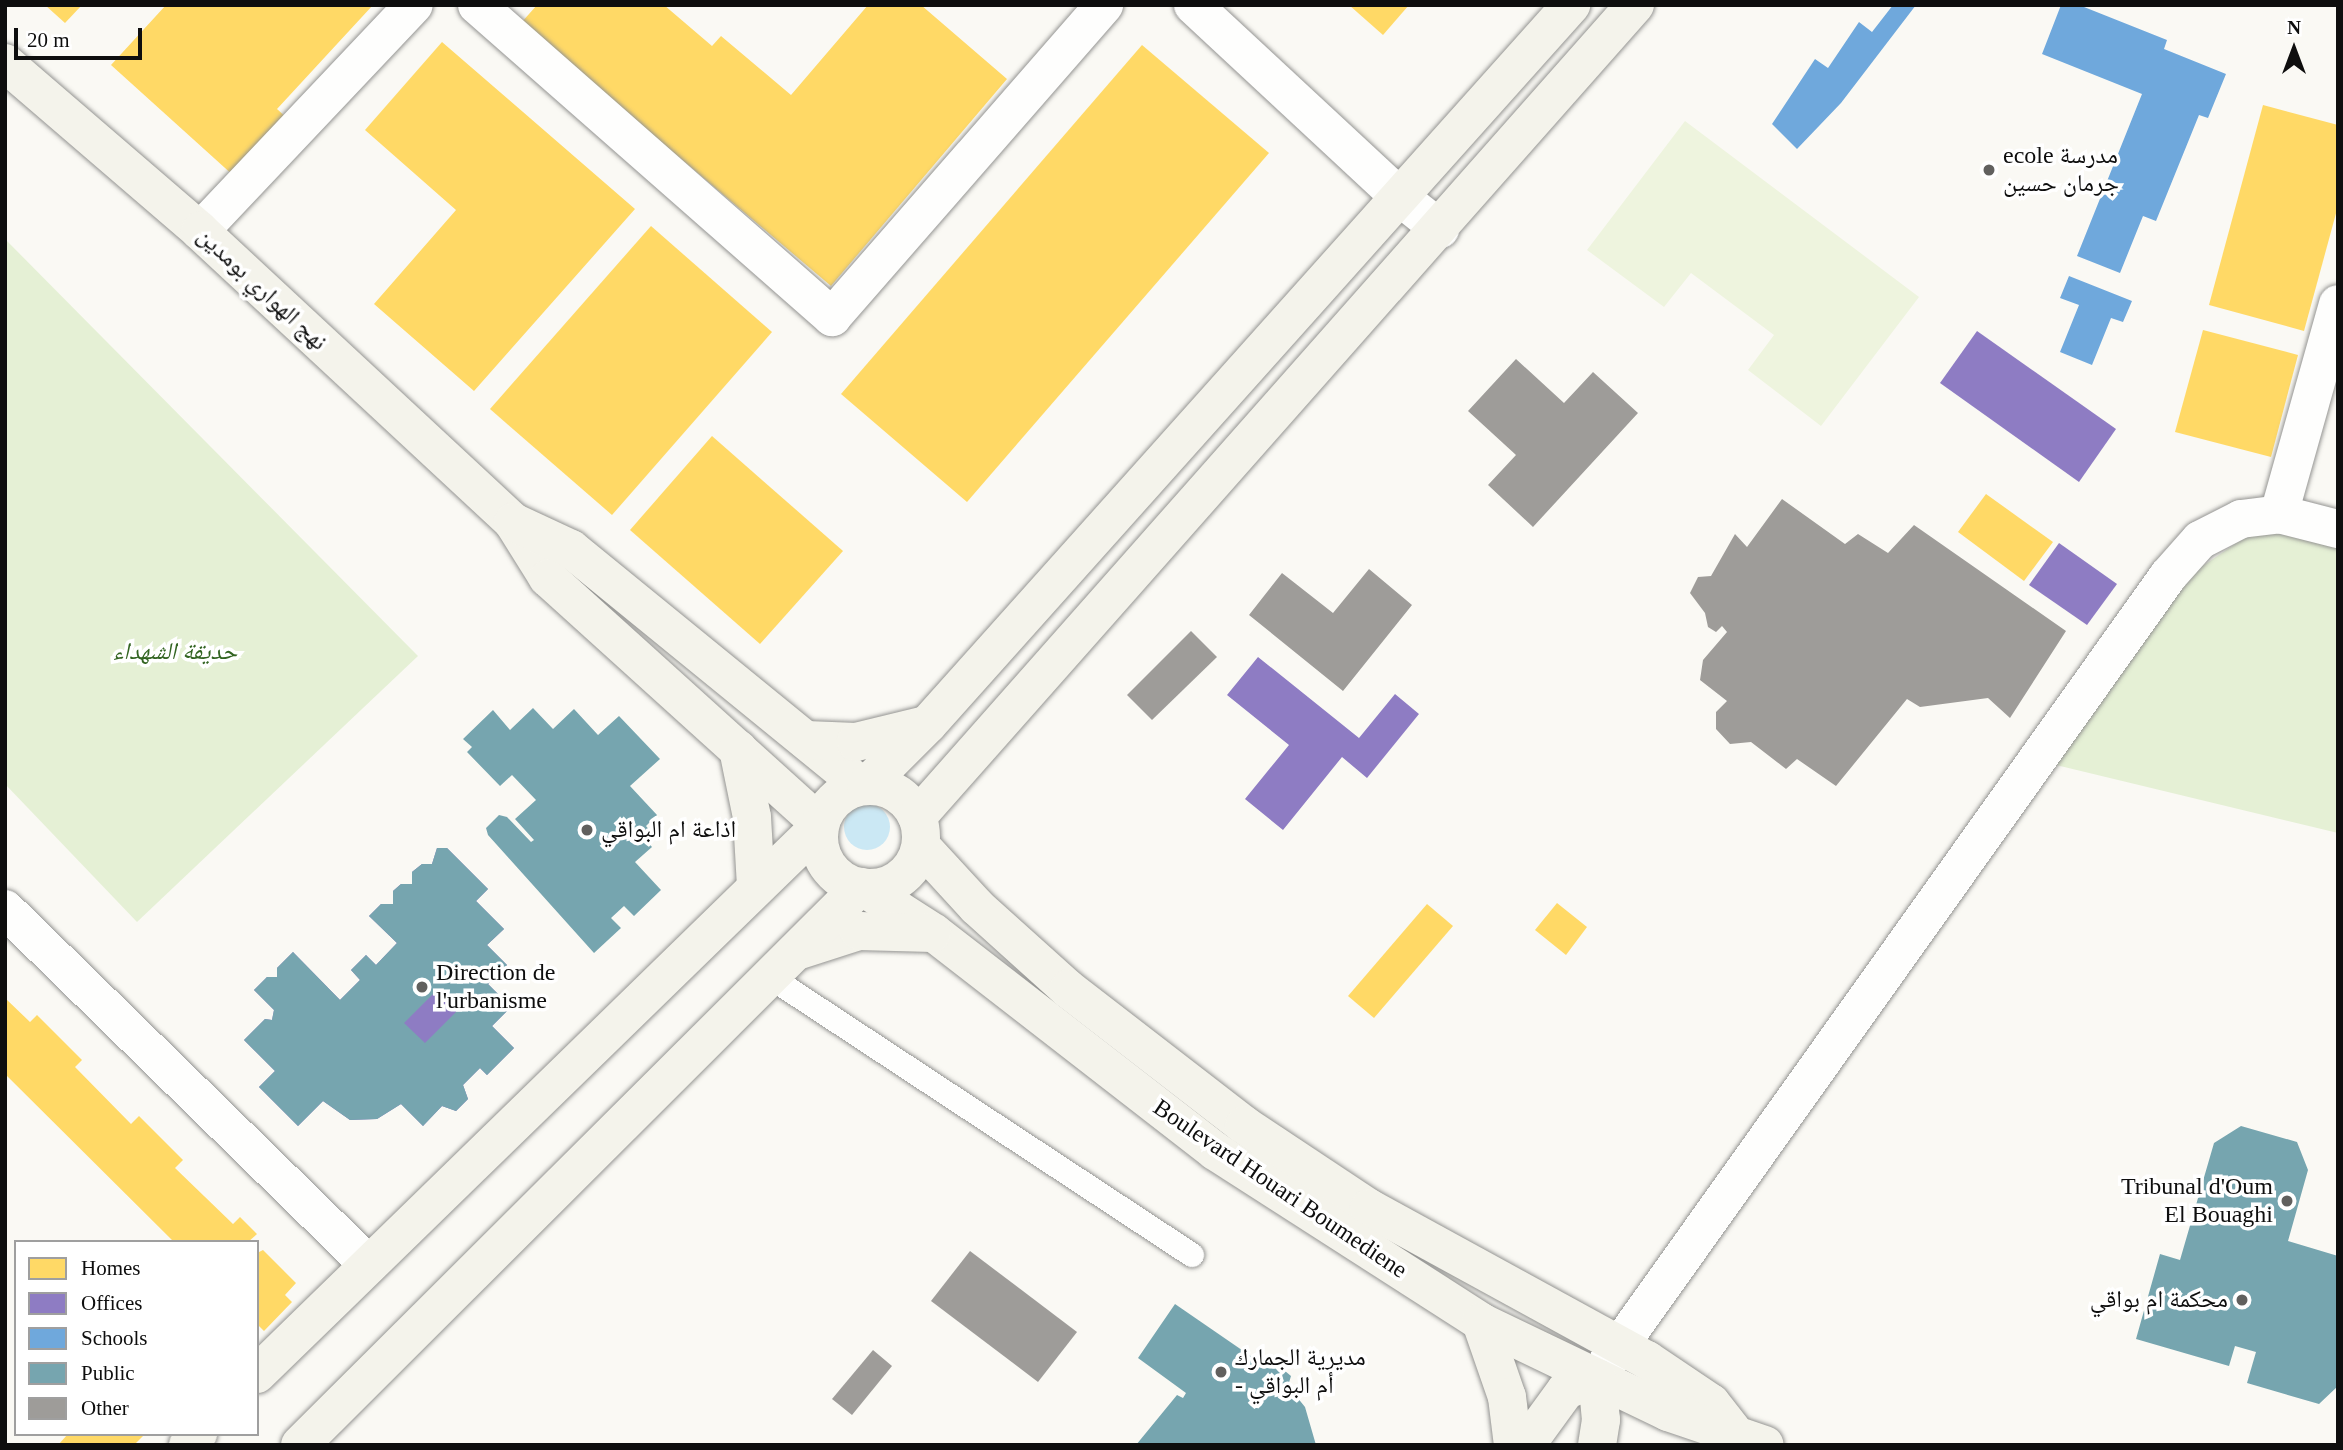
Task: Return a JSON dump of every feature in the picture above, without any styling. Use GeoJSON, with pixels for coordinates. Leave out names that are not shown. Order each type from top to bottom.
{"type":"FeatureCollection","features":[{"type":"Feature","properties":{"kind":"main road"},"geometry":{"type":"LineString","coordinates":[[259,1372],[819,825],[835,799],[864,786],[928,724],[1571,5]]}},
{"type":"Feature","properties":{"kind":"main road"},"geometry":{"type":"LineString","coordinates":[[312,1441],[778,965],[862,888],[901,878],[919,831],[1635,5]]}},
{"type":"Feature","properties":{"kind":"main road","name":"نهج الهواري بومدين"},"geometry":{"type":"LineString","coordinates":[[5,63],[200,231],[513,522]]}},
{"type":"Feature","properties":{"kind":"main road"},"geometry":{"type":"LineString","coordinates":[[513,522],[571,549],[864,786],[891,790],[919,831]]}},
{"type":"Feature","properties":{"kind":"main road"},"geometry":{"type":"LineString","coordinates":[[513,522],[548,578],[819,825],[827,865],[835,875],[862,888]]}},
{"type":"Feature","properties":{"kind":"main road"},"geometry":{"type":"LineString","coordinates":[[806,740],[856,742],[928,724]]}},
{"type":"Feature","properties":{"kind":"main road"},"geometry":{"type":"LineString","coordinates":[[738,750],[752,817],[756,886]]}},
{"type":"Feature","properties":{"kind":"main road","name":"Boulevard Houari Boumediene"},"geometry":{"type":"LineString","coordinates":[[919,831],[977,907],[1068,989],[1244,1125],[1368,1208],[1617,1344],[1690,1388],[1749,1437]]}},
{"type":"Feature","properties":{"kind":"main road","name":"Boulevard Houari Boumediene"},"geometry":{"type":"LineString","coordinates":[[862,888],[933,933],[1215,1150],[1481,1322],[1668,1412],[1749,1437]]}},
{"type":"Feature","properties":{"kind":"main road"},"geometry":{"type":"LineString","coordinates":[[778,965],[859,931],[933,933]]}},
{"type":"Feature","properties":{"kind":"main road"},"geometry":{"type":"LineString","coordinates":[[1481,1322],[1507,1397],[1513,1445]]}},
{"type":"Feature","properties":{"kind":"main road"},"geometry":{"type":"LineString","coordinates":[[1526,1445],[1566,1390],[1597,1378],[1601,1420],[1597,1445]]}},
{"type":"Feature","properties":{"kind":"main road"},"geometry":{"type":"LineString","coordinates":[[1689,1445],[1749,1437]]}},
{"type":"Feature","properties":{"kind":"street"},"geometry":{"type":"LineString","coordinates":[[200,231],[414,5]]}},
{"type":"Feature","properties":{"kind":"street"},"geometry":{"type":"LineString","coordinates":[[477,5],[832,317],[1104,5]]}},
{"type":"Feature","properties":{"kind":"street"},"geometry":{"type":"LineString","coordinates":[[1193,5],[1401,198],[1440,229]]}},
{"type":"Feature","properties":{"kind":"street"},"geometry":{"type":"LineString","coordinates":[[2279,514],[2338,304]]}},
{"type":"Feature","properties":{"kind":"street"},"geometry":{"type":"LineString","coordinates":[[1597,1378],[1617,1344],[2168,576],[2200,540],[2241,519],[2279,514],[2338,529]]}},
{"type":"Feature","properties":{"kind":"street"},"geometry":{"type":"LineString","coordinates":[[5,909],[369,1265]]}},
{"type":"Feature","properties":{"kind":"lane"},"geometry":{"type":"LineString","coordinates":[[778,965],[1192,1255]]}},
{"type":"Feature","properties":{"kind":"green space"},"geometry":{"type":"Polygon","coordinates":[[[1685,121],[1919,297],[1821,426],[1748,370],[1774,335],[1691,273],[1664,307],[1587,250],[1685,121]]]}},
{"type":"Feature","properties":{"kind":"green space","name":"حديقة الشهداء"},"geometry":{"type":"Polygon","coordinates":[[[5,239],[418,656],[137,922],[5,784],[5,239]]]}},
{"type":"Feature","properties":{"kind":"green space"},"geometry":{"type":"Polygon","coordinates":[[[2279,514],[2338,529],[2338,833],[2056,765],[2191,574],[2279,514]]]}},
{"type":"Feature","properties":{"kind":"water"},"geometry":{"type":"Polygon","coordinates":[[[867,804],[883,811],[890,827],[883,843],[867,850],[851,843],[844,827],[851,811],[867,804]]]}},
{"type":"Feature","properties":{"kind":"building: Homes"},"geometry":{"type":"Polygon","coordinates":[[[45,5],[82,5],[65,23],[45,5]]]}},
{"type":"Feature","properties":{"kind":"building: Homes"},"geometry":{"type":"Polygon","coordinates":[[[166,5],[373,5],[277,109],[288,119],[235,177],[111,65],[166,5]]]}},
{"type":"Feature","properties":{"kind":"building: Homes"},"geometry":{"type":"Polygon","coordinates":[[[537,5],[664,5],[712,46],[721,36],[791,95],[868,5],[921,5],[1007,79],[831,286],[521,23],[537,5]]]}},
{"type":"Feature","properties":{"kind":"building: Homes"},"geometry":{"type":"Polygon","coordinates":[[[1349,5],[1409,5],[1383,35],[1349,5]]]}},
{"type":"Feature","properties":{"kind":"building: Homes"},"geometry":{"type":"Polygon","coordinates":[[[442,42],[635,209],[474,391],[374,304],[456,210],[365,130],[442,42]]]}},
{"type":"Feature","properties":{"kind":"building: Homes"},"geometry":{"type":"Polygon","coordinates":[[[1142,45],[1269,153],[967,502],[841,394],[1142,45]]]}},
{"type":"Feature","properties":{"kind":"building: Homes"},"geometry":{"type":"Polygon","coordinates":[[[2263,105],[2338,125],[2338,206],[2304,331],[2209,305],[2263,105]]]}},
{"type":"Feature","properties":{"kind":"building: Homes"},"geometry":{"type":"Polygon","coordinates":[[[651,226],[772,332],[612,515],[490,409],[651,226]]]}},
{"type":"Feature","properties":{"kind":"building: Homes"},"geometry":{"type":"Polygon","coordinates":[[[2203,330],[2298,355],[2271,457],[2175,432],[2203,330]]]}},
{"type":"Feature","properties":{"kind":"building: Homes"},"geometry":{"type":"Polygon","coordinates":[[[712,436],[843,551],[760,644],[630,530],[712,436]]]}},
{"type":"Feature","properties":{"kind":"building: Homes"},"geometry":{"type":"Polygon","coordinates":[[[1986,494],[2053,542],[2024,581],[1958,532],[1986,494]]]}},
{"type":"Feature","properties":{"kind":"building: Homes"},"geometry":{"type":"Polygon","coordinates":[[[1557,903],[1587,927],[1566,955],[1535,930],[1557,903]]]}},
{"type":"Feature","properties":{"kind":"building: Homes"},"geometry":{"type":"Polygon","coordinates":[[[1427,904],[1453,926],[1374,1018],[1348,996],[1427,904]]]}},
{"type":"Feature","properties":{"kind":"building: Homes"},"geometry":{"type":"Polygon","coordinates":[[[5,998],[30,1022],[37,1015],[82,1060],[75,1067],[131,1124],[139,1116],[183,1160],[175,1168],[233,1224],[240,1217],[257,1234],[250,1240],[172,1240],[5,1074],[5,998]]]}},
{"type":"Feature","properties":{"kind":"building: Homes"},"geometry":{"type":"Polygon","coordinates":[[[263,1250],[296,1283],[285,1295],[292,1302],[264,1331],[259,1326],[259,1252],[263,1250]]]}},
{"type":"Feature","properties":{"kind":"building: Homes"},"geometry":{"type":"Polygon","coordinates":[[[66,1436],[143,1436],[134,1445],[58,1445],[66,1436]]]}},
{"type":"Feature","properties":{"kind":"building: Offices"},"geometry":{"type":"Polygon","coordinates":[[[1977,331],[2116,429],[2079,482],[1940,383],[1977,331]]]}},
{"type":"Feature","properties":{"kind":"building: Offices"},"geometry":{"type":"Polygon","coordinates":[[[2059,543],[2117,584],[2087,625],[2029,585],[2059,543]]]}},
{"type":"Feature","properties":{"kind":"building: Offices"},"geometry":{"type":"Polygon","coordinates":[[[1258,657],[1359,738],[1395,694],[1419,714],[1367,778],[1342,757],[1283,830],[1245,799],[1289,745],[1227,695],[1258,657]]]}},
{"type":"Feature","properties":{"kind":"building: Offices","name":"Direction de l'urbanisme"},"geometry":{"type":"Polygon","coordinates":[[[437,848],[447,848],[488,889],[476,901],[504,929],[487,945],[507,965],[488,984],[511,1007],[492,1026],[514,1048],[487,1075],[480,1068],[463,1085],[468,1099],[456,1111],[442,1106],[423,1126],[401,1104],[377,1119],[350,1120],[323,1101],[298,1126],[259,1087],[275,1071],[244,1040],[265,1019],[272,1020],[274,1010],[254,990],[267,977],[277,977],[277,968],[293,952],[340,1000],[360,980],[351,970],[366,955],[376,965],[397,943],[369,916],[381,904],[393,904],[393,891],[401,884],[412,884],[412,872],[422,864],[432,864],[437,848]]]}},
{"type":"Feature","properties":{"kind":"building: Schools"},"geometry":{"type":"Polygon","coordinates":[[[1893,5],[1916,5],[1841,103],[1797,149],[1772,124],[1815,59],[1828,68],[1859,22],[1872,32],[1893,5]]]}},
{"type":"Feature","properties":{"kind":"building: Schools"},"geometry":{"type":"Polygon","coordinates":[[[2061,5],[2079,5],[2167,40],[2164,49],[2226,74],[2208,118],[2199,115],[2156,221],[2143,216],[2120,273],[2077,256],[2142,94],[2042,54],[2061,5]]]}},
{"type":"Feature","properties":{"kind":"building: Schools"},"geometry":{"type":"Polygon","coordinates":[[[2069,276],[2132,301],[2123,322],[2111,318],[2092,365],[2060,352],[2079,305],[2060,298],[2069,276]]]}},
{"type":"Feature","properties":{"kind":"building: Public","name":"اذاعة ام البواقي"},"geometry":{"type":"Polygon","coordinates":[[[533,708],[553,729],[574,709],[598,735],[619,716],[660,759],[630,786],[657,815],[646,826],[651,832],[644,838],[652,847],[635,862],[661,890],[634,916],[624,906],[611,918],[621,928],[594,953],[488,835],[486,828],[499,815],[507,817],[531,842],[534,840],[515,819],[536,800],[512,775],[500,786],[467,752],[472,747],[463,739],[493,710],[510,730],[533,708]]]}},
{"type":"Feature","properties":{"kind":"building: Public","name":"Direction de l'urbanisme"},"geometry":{"type":"Polygon","coordinates":[[[437,848],[447,848],[488,889],[476,901],[504,929],[487,945],[507,965],[488,984],[511,1007],[492,1026],[514,1048],[487,1075],[480,1068],[463,1085],[468,1099],[456,1111],[442,1106],[423,1126],[401,1104],[377,1119],[350,1120],[323,1101],[298,1126],[259,1087],[275,1071],[244,1040],[265,1019],[272,1020],[274,1010],[254,990],[267,977],[277,977],[277,968],[293,952],[340,1000],[360,980],[351,970],[366,955],[376,965],[397,943],[369,916],[381,904],[393,904],[393,891],[401,884],[412,884],[412,872],[422,864],[432,864],[437,848]],[[438,989],[404,1023],[425,1043],[458,1010],[438,989]]]}},
{"type":"Feature","properties":{"kind":"building: Public","name":"محكمة ام بواقي"},"geometry":{"type":"Polygon","coordinates":[[[2241,1126],[2297,1142],[2308,1170],[2288,1241],[2338,1256],[2338,1386],[2319,1404],[2247,1383],[2256,1352],[2235,1346],[2229,1366],[2136,1339],[2160,1254],[2180,1260],[2214,1143],[2241,1126]]]}},
{"type":"Feature","properties":{"kind":"building: Public","name":"مديرية الجمارك - أم البواقي"},"geometry":{"type":"Polygon","coordinates":[[[1175,1304],[1268,1368],[1273,1361],[1291,1376],[1288,1386],[1305,1407],[1316,1445],[1136,1445],[1177,1395],[1183,1398],[1186,1393],[1138,1358],[1175,1304]]]}},
{"type":"Feature","properties":{"kind":"building: Other"},"geometry":{"type":"Polygon","coordinates":[[[1516,359],[1564,403],[1593,372],[1638,413],[1533,527],[1488,485],[1516,455],[1468,411],[1516,359]]]}},
{"type":"Feature","properties":{"kind":"building: Other"},"geometry":{"type":"Polygon","coordinates":[[[1782,499],[1845,544],[1858,534],[1888,553],[1914,525],[2066,631],[2010,718],[1988,698],[1920,707],[1907,699],[1836,786],[1797,759],[1786,769],[1751,742],[1730,744],[1716,729],[1716,712],[1727,701],[1700,680],[1703,660],[1727,632],[1722,626],[1716,632],[1708,627],[1705,613],[1690,593],[1698,577],[1711,576],[1735,534],[1747,547],[1782,499]]]}},
{"type":"Feature","properties":{"kind":"building: Other"},"geometry":{"type":"Polygon","coordinates":[[[1369,569],[1412,605],[1343,691],[1249,615],[1282,573],[1333,613],[1369,569]]]}},
{"type":"Feature","properties":{"kind":"building: Other"},"geometry":{"type":"Polygon","coordinates":[[[1191,631],[1217,657],[1152,720],[1127,695],[1191,631]]]}},
{"type":"Feature","properties":{"kind":"building: Other"},"geometry":{"type":"Polygon","coordinates":[[[970,1251],[1077,1332],[1038,1382],[931,1301],[970,1251]]]}},
{"type":"Feature","properties":{"kind":"building: Other"},"geometry":{"type":"Polygon","coordinates":[[[873,1350],[892,1366],[852,1415],[832,1399],[873,1350]]]}},
{"type":"Feature","properties":{"kind":"place","name":"ecole مدرسة جرمان حسين"},"geometry":{"type":"Point","coordinates":[1989,170]}},
{"type":"Feature","properties":{"kind":"place","name":"اذاعة ام البواقي"},"geometry":{"type":"Point","coordinates":[587,830]}},
{"type":"Feature","properties":{"kind":"place","name":"Direction de l'urbanisme"},"geometry":{"type":"Point","coordinates":[422,987]}},
{"type":"Feature","properties":{"kind":"place","name":"Tribunal d'Oum El Bouaghi"},"geometry":{"type":"Point","coordinates":[2287,1201]}},
{"type":"Feature","properties":{"kind":"place","name":"محكمة ام بواقي"},"geometry":{"type":"Point","coordinates":[2242,1300]}},
{"type":"Feature","properties":{"kind":"place","name":"مديرية الجمارك - أم البواقي"},"geometry":{"type":"Point","coordinates":[1221,1372]}}]}
